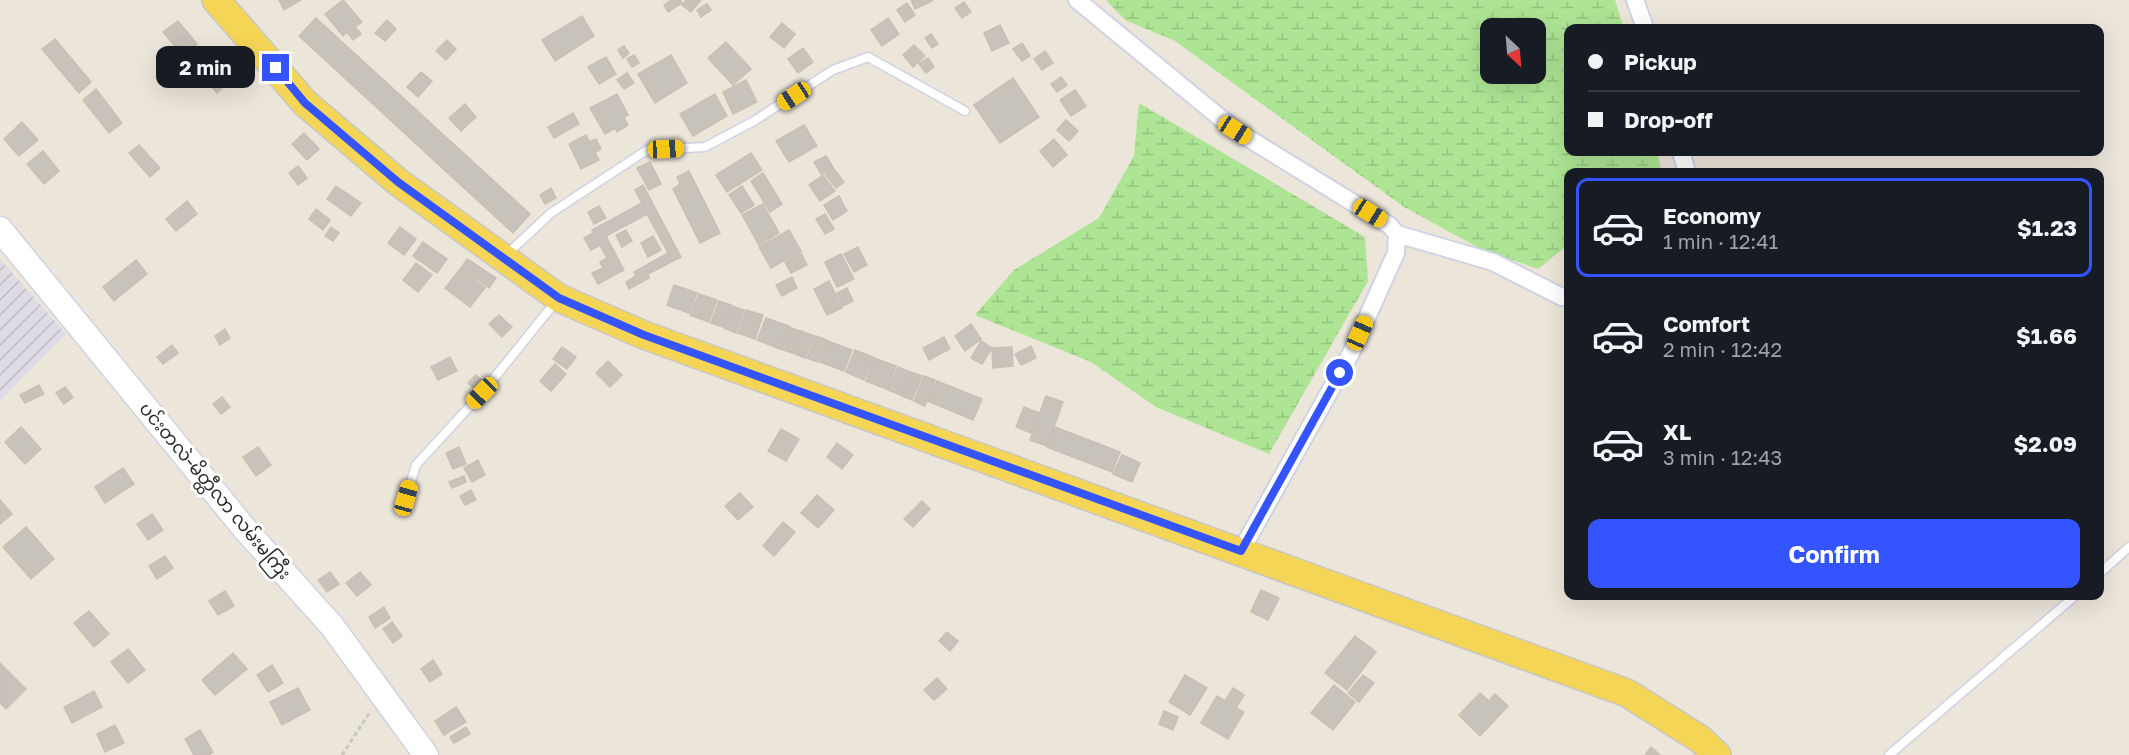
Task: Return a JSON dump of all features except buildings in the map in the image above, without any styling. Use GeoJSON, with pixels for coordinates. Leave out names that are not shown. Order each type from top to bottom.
{"type":"FeatureCollection","features":[{"type":"Feature","properties":{"kind":"main road"},"geometry":{"type":"LineString","coordinates":[[216,0],[305,103],[398,182],[559,298],[644,335],[1627,693],[1700,739],[1717,755]]}},
{"type":"Feature","properties":{"kind":"street"},"geometry":{"type":"LineString","coordinates":[[1077,0],[1235,130],[1389,225],[1397,234],[1493,262],[1564,297]]}},
{"type":"Feature","properties":{"kind":"street"},"geometry":{"type":"LineString","coordinates":[[1635,0],[1644,24]]}},
{"type":"Feature","properties":{"kind":"street","name":"ပင်းတလဲ-မိတ္ထီလာ လမ်းမကြီး"},"geometry":{"type":"LineString","coordinates":[[0,229],[244,528],[332,626],[426,755]]}},
{"type":"Feature","properties":{"kind":"street"},"geometry":{"type":"LineString","coordinates":[[1241,551],[1351,353],[1396,253],[1397,234]]}},
{"type":"Feature","properties":{"kind":"lane"},"geometry":{"type":"LineString","coordinates":[[504,258],[551,213],[647,150],[705,147],[754,121],[833,70],[868,57],[965,111]]}},
{"type":"Feature","properties":{"kind":"lane"},"geometry":{"type":"LineString","coordinates":[[406,498],[416,465],[482,393],[559,298]]}},
{"type":"Feature","properties":{"kind":"lane"},"geometry":{"type":"LineString","coordinates":[[2104,569],[2129,547]]}},
{"type":"Feature","properties":{"kind":"lane"},"geometry":{"type":"LineString","coordinates":[[1889,755],[2070,600]]}},
{"type":"Feature","properties":{"kind":"path"},"geometry":{"type":"LineString","coordinates":[[342,755],[383,693]]}},
{"type":"Feature","properties":{"kind":"shaded area"},"geometry":{"type":"Polygon","coordinates":[[[0,259],[66,334],[0,401],[0,259]]]}},
{"type":"Feature","properties":{"kind":"green space"},"geometry":{"type":"Polygon","coordinates":[[[1106,0],[1615,0],[1623,24],[1564,24],[1564,156],[1658,156],[1661,168],[1564,168],[1564,248],[1538,269],[1479,248],[1404,207],[1175,41],[1125,20],[1106,0]]]}},
{"type":"Feature","properties":{"kind":"green space"},"geometry":{"type":"Polygon","coordinates":[[[1139,103],[1365,237],[1368,281],[1269,454],[1156,407],[1091,362],[975,315],[1014,270],[1099,218],[1134,156],[1139,103]]]}},
{"type":"Feature","properties":{"kind":"route"},"geometry":{"type":"LineString","coordinates":[[276,68],[305,103],[398,182],[559,298],[644,335],[1241,551],[1340,373]]}}]}
